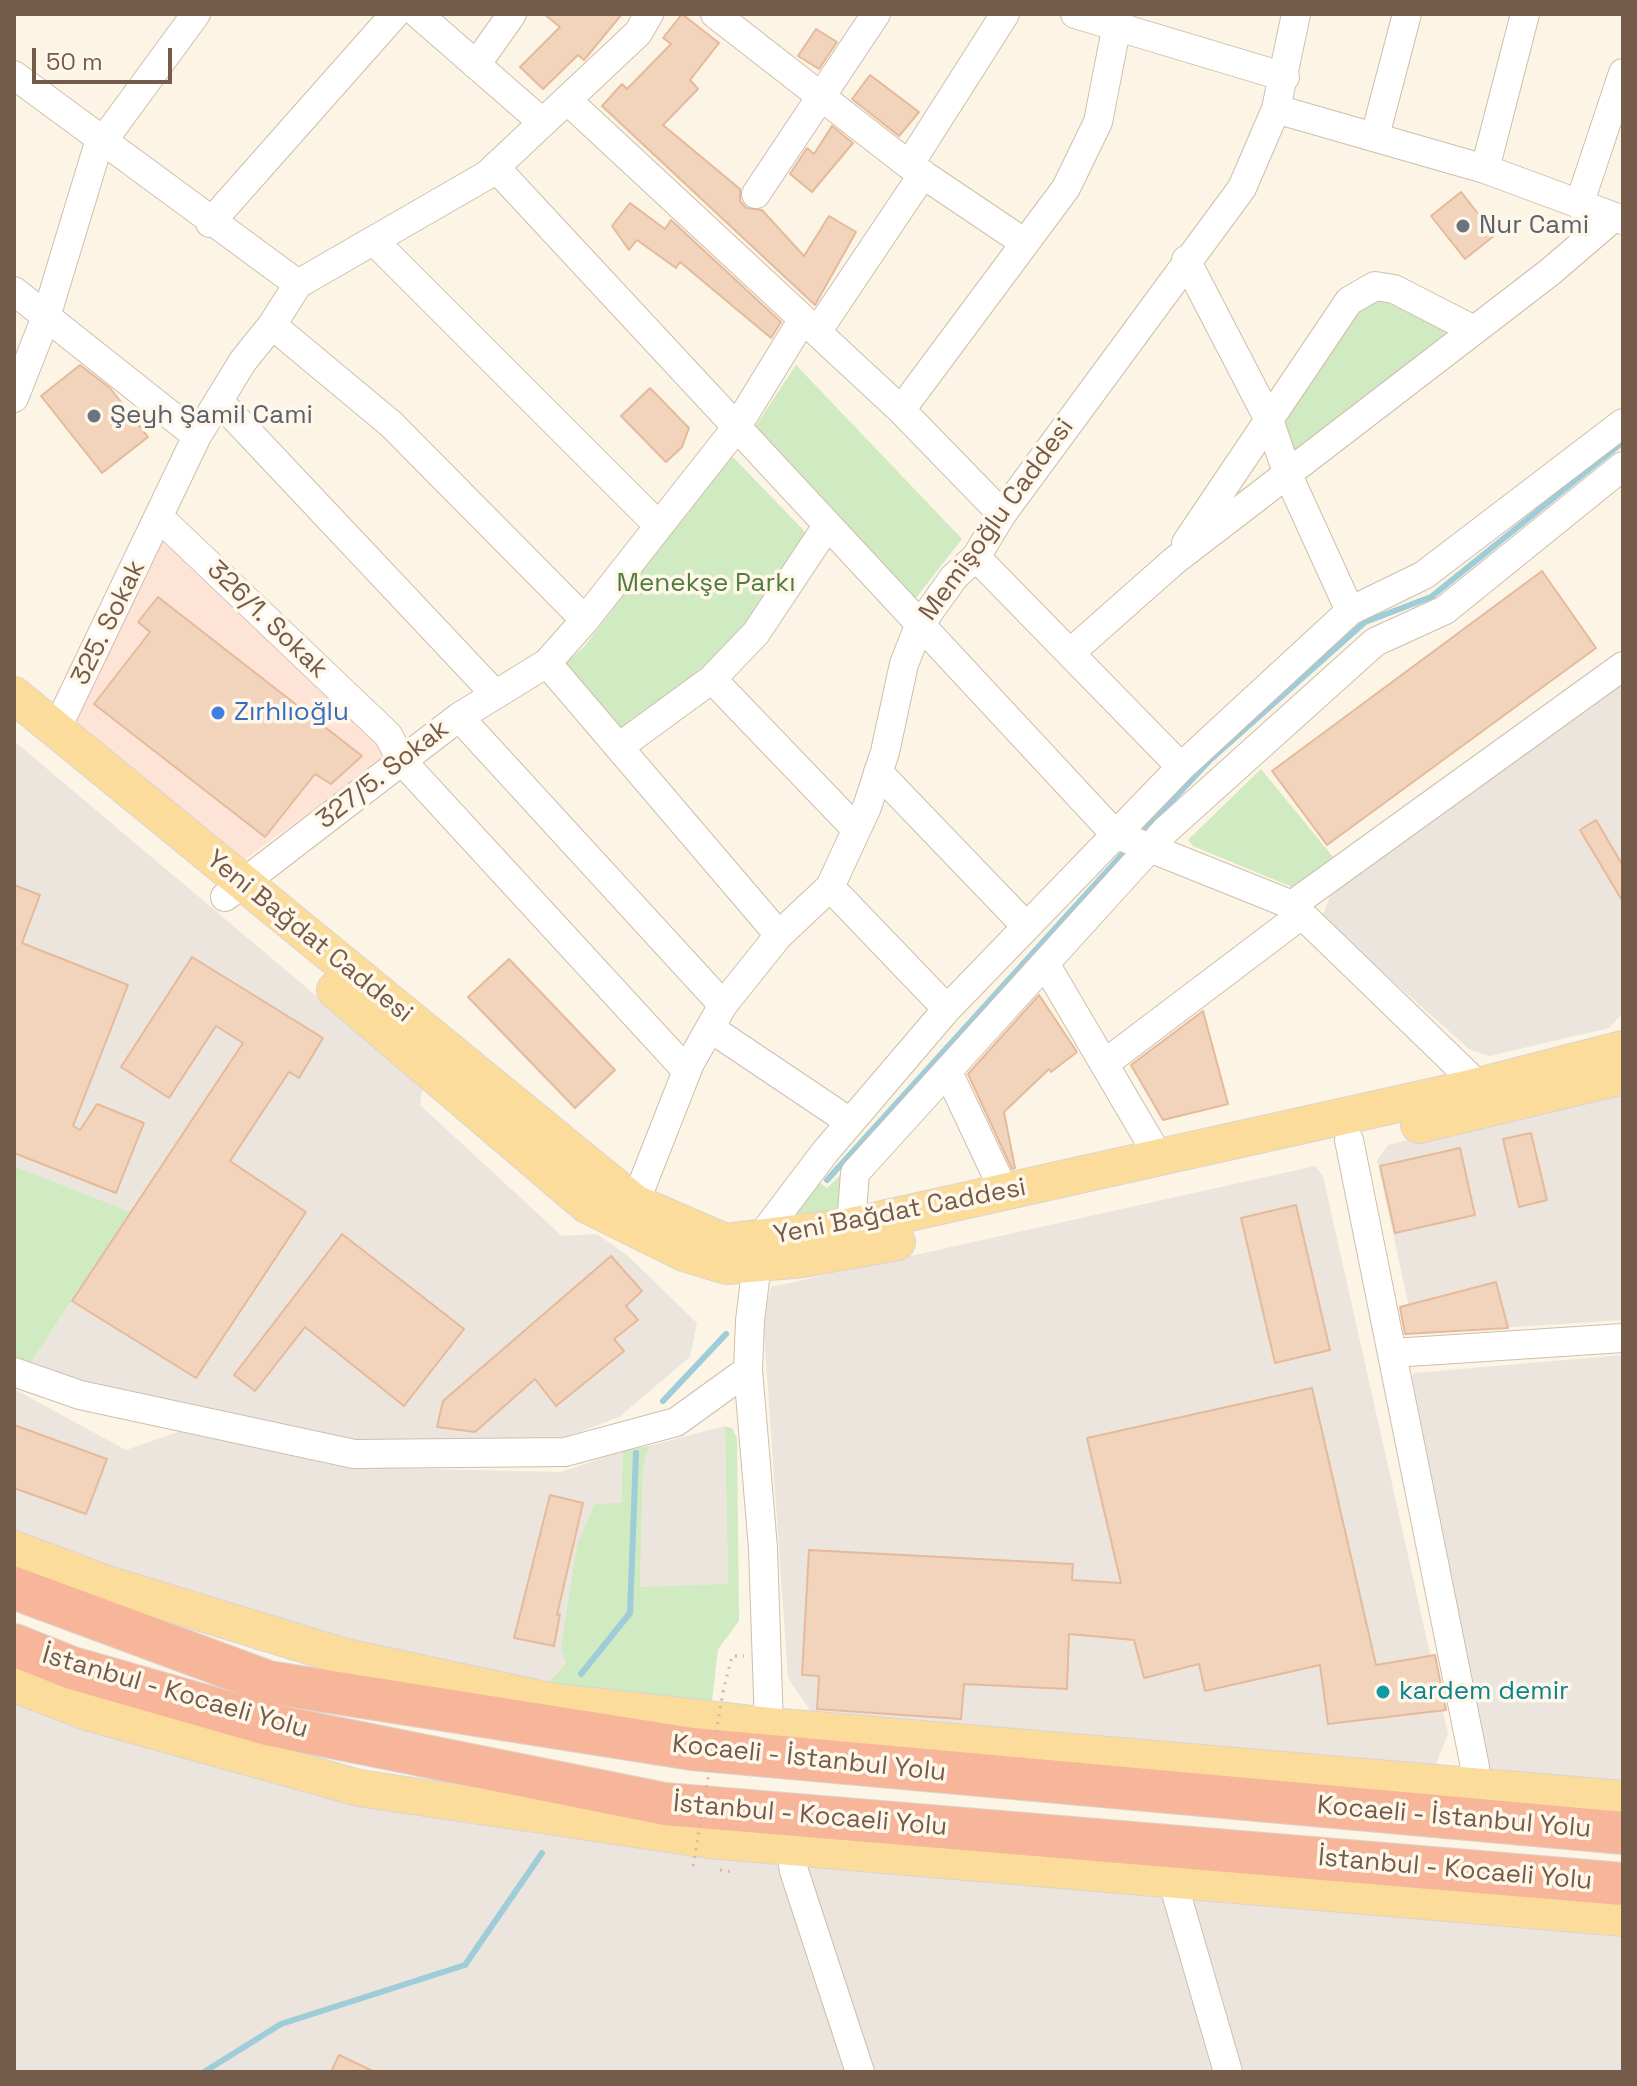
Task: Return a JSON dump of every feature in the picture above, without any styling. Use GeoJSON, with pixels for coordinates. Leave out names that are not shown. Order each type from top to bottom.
{"type":"FeatureCollection","features":[{"type":"Feature","properties":{"kind":"highway","name":"Kocaeli - İstanbul Yolu"},"geometry":{"type":"LineString","coordinates":[[14,1588],[268,1682],[692,1749],[1623,1833]]}},
{"type":"Feature","properties":{"kind":"highway","name":"İstanbul - Kocaeli Yolu"},"geometry":{"type":"LineString","coordinates":[[14,1645],[72,1668],[271,1725],[665,1804],[1623,1884]]}},
{"type":"Feature","properties":{"kind":"main road","name":"Yeni Bağdat Caddesi"},"geometry":{"type":"LineString","coordinates":[[14,695],[57,728],[587,1205],[684,1253],[727,1266],[759,1250],[851,1226],[1479,1086],[1623,1049]]}},
{"type":"Feature","properties":{"kind":"main road","name":"Yeni Bağdat Caddesi"},"geometry":{"type":"LineString","coordinates":[[14,722],[635,1203],[725,1242],[759,1250],[856,1251],[1520,1103],[1623,1076]]}},
{"type":"Feature","properties":{"kind":"main road"},"geometry":{"type":"LineString","coordinates":[[14,1549],[107,1584],[342,1656],[555,1702],[769,1726],[1623,1799]]}},
{"type":"Feature","properties":{"kind":"main road"},"geometry":{"type":"LineString","coordinates":[[14,1684],[90,1713],[359,1788],[709,1840],[1623,1918]]}},
{"type":"Feature","properties":{"kind":"street"},"geometry":{"type":"LineString","coordinates":[[210,223],[395,14]]}},
{"type":"Feature","properties":{"kind":"street"},"geometry":{"type":"LineString","coordinates":[[418,14],[542,122]]}},
{"type":"Feature","properties":{"kind":"street"},"geometry":{"type":"LineString","coordinates":[[476,65],[512,14]]}},
{"type":"Feature","properties":{"kind":"street"},"geometry":{"type":"LineString","coordinates":[[14,75],[101,143],[298,284],[375,242],[495,167],[638,33],[649,14]]}},
{"type":"Feature","properties":{"kind":"street"},"geometry":{"type":"LineString","coordinates":[[715,14],[916,169],[1025,243]]}},
{"type":"Feature","properties":{"kind":"street"},"geometry":{"type":"LineString","coordinates":[[756,194],[876,14]]}},
{"type":"Feature","properties":{"kind":"street","name":"327/5. Sokak"},"geometry":{"type":"LineString","coordinates":[[234,890],[459,717],[547,663],[585,620],[736,428],[810,325],[916,169],[1005,14]]}},
{"type":"Feature","properties":{"kind":"street"},"geometry":{"type":"LineString","coordinates":[[1075,14],[1118,20],[1285,77]]}},
{"type":"Feature","properties":{"kind":"street","name":"Memişoğlu Caddesi"},"geometry":{"type":"LineString","coordinates":[[635,1203],[687,1071],[717,1016],[779,935],[830,887],[867,807],[904,664],[919,626],[954,577],[976,557],[1002,514],[1186,260],[1242,188],[1276,109],[1296,14]]}},
{"type":"Feature","properties":{"kind":"street"},"geometry":{"type":"LineString","coordinates":[[1375,136],[1407,14]]}},
{"type":"Feature","properties":{"kind":"street"},"geometry":{"type":"LineString","coordinates":[[1485,169],[1525,14]]}},
{"type":"Feature","properties":{"kind":"street"},"geometry":{"type":"LineString","coordinates":[[14,398],[46,317],[101,143],[193,15]]}},
{"type":"Feature","properties":{"kind":"street"},"geometry":{"type":"LineString","coordinates":[[901,410],[1066,188],[1098,122],[1118,20]]}},
{"type":"Feature","properties":{"kind":"street"},"geometry":{"type":"LineString","coordinates":[[1579,205],[1623,73]]}},
{"type":"Feature","properties":{"kind":"street"},"geometry":{"type":"LineString","coordinates":[[567,100],[901,410],[1002,514]]}},
{"type":"Feature","properties":{"kind":"street"},"geometry":{"type":"LineString","coordinates":[[1276,109],[1485,169],[1618,219]]}},
{"type":"Feature","properties":{"kind":"street"},"geometry":{"type":"LineString","coordinates":[[495,167],[919,626],[1133,842],[1296,910],[1479,1086]]}},
{"type":"Feature","properties":{"kind":"street"},"geometry":{"type":"LineString","coordinates":[[1070,653],[1174,561],[1618,219]]}},
{"type":"Feature","properties":{"kind":"street"},"geometry":{"type":"LineString","coordinates":[[375,242],[659,526]]}},
{"type":"Feature","properties":{"kind":"street"},"geometry":{"type":"LineString","coordinates":[[1186,260],[1269,420],[1288,475],[1350,611]]}},
{"type":"Feature","properties":{"kind":"street","name":"325. Sokak"},"geometry":{"type":"LineString","coordinates":[[57,728],[197,436],[243,361],[272,325],[298,284]]}},
{"type":"Feature","properties":{"kind":"street"},"geometry":{"type":"LineString","coordinates":[[1174,561],[1349,301],[1375,286],[1394,289],[1474,330]]}},
{"type":"Feature","properties":{"kind":"street"},"geometry":{"type":"LineString","coordinates":[[14,291],[197,436]]}},
{"type":"Feature","properties":{"kind":"street"},"geometry":{"type":"LineString","coordinates":[[272,325],[391,424],[585,620]]}},
{"type":"Feature","properties":{"kind":"street"},"geometry":{"type":"LineString","coordinates":[[219,401],[495,694]]}},
{"type":"Feature","properties":{"kind":"street"},"geometry":{"type":"LineString","coordinates":[[851,1226],[855,1173],[1046,965],[1133,842],[1181,767],[1350,611],[1424,575],[1623,423]]}},
{"type":"Feature","properties":{"kind":"street"},"geometry":{"type":"LineString","coordinates":[[769,1726],[763,1548],[748,1370],[750,1321],[759,1250],[850,1122],[947,1009],[1025,925],[1133,842],[1166,830],[1375,642],[1445,610],[1623,466]]}},
{"type":"Feature","properties":{"kind":"street","name":"326/1. Sokak"},"geometry":{"type":"LineString","coordinates":[[160,518],[388,735],[402,761],[687,1071]]}},
{"type":"Feature","properties":{"kind":"street"},"geometry":{"type":"LineString","coordinates":[[619,747],[712,679],[756,633],[827,526]]}},
{"type":"Feature","properties":{"kind":"street"},"geometry":{"type":"LineString","coordinates":[[976,557],[1181,767]]}},
{"type":"Feature","properties":{"kind":"street"},"geometry":{"type":"LineString","coordinates":[[547,663],[779,935]]}},
{"type":"Feature","properties":{"kind":"street"},"geometry":{"type":"LineString","coordinates":[[1104,1064],[1296,910],[1623,666]]}},
{"type":"Feature","properties":{"kind":"street"},"geometry":{"type":"LineString","coordinates":[[712,679],[855,828]]}},
{"type":"Feature","properties":{"kind":"street"},"geometry":{"type":"LineString","coordinates":[[459,717],[717,1016],[850,1122]]}},
{"type":"Feature","properties":{"kind":"street"},"geometry":{"type":"LineString","coordinates":[[878,772],[1025,925]]}},
{"type":"Feature","properties":{"kind":"street"},"geometry":{"type":"LineString","coordinates":[[830,887],[947,1009]]}},
{"type":"Feature","properties":{"kind":"street"},"geometry":{"type":"LineString","coordinates":[[1046,965],[1160,1159]]}},
{"type":"Feature","properties":{"kind":"street"},"geometry":{"type":"LineString","coordinates":[[948,1072],[1005,1193]]}},
{"type":"Feature","properties":{"kind":"street"},"geometry":{"type":"LineString","coordinates":[[1349,1140],[1475,1767],[1471,1787]]}},
{"type":"Feature","properties":{"kind":"street"},"geometry":{"type":"LineString","coordinates":[[1393,1353],[1623,1338]]}},
{"type":"Feature","properties":{"kind":"street"},"geometry":{"type":"LineString","coordinates":[[14,1372],[80,1395],[354,1454],[565,1452],[676,1422],[748,1370]]}},
{"type":"Feature","properties":{"kind":"street"},"geometry":{"type":"LineString","coordinates":[[790,1847],[794,1871],[860,2072]]}},
{"type":"Feature","properties":{"kind":"street"},"geometry":{"type":"LineString","coordinates":[[1172,1879],[1228,2072]]}},
{"type":"Feature","properties":{"kind":"path"},"geometry":{"type":"LineString","coordinates":[[693,1866],[732,1656]]}},
{"type":"Feature","properties":{"kind":"shaded area"},"geometry":{"type":"Polygon","coordinates":[[[165,537],[390,755],[242,861],[71,717],[165,537]]]}},
{"type":"Feature","properties":{"kind":"shaded area"},"geometry":{"type":"Polygon","coordinates":[[[1623,681],[1623,1013],[1609,1028],[1489,1056],[1469,1049],[1322,918],[1333,888],[1623,681]]]}},
{"type":"Feature","properties":{"kind":"shaded area"},"geometry":{"type":"Polygon","coordinates":[[[14,741],[423,1086],[420,1105],[562,1236],[597,1234],[628,1256],[697,1323],[690,1357],[619,1417],[560,1439],[355,1439],[98,1390],[28,1367],[130,1213],[14,1166],[14,741]]]}},
{"type":"Feature","properties":{"kind":"shaded area"},"geometry":{"type":"Polygon","coordinates":[[[1623,1087],[1623,1320],[1437,1332],[1410,1312],[1377,1160],[1388,1145],[1623,1087]]]}},
{"type":"Feature","properties":{"kind":"shaded area"},"geometry":{"type":"Polygon","coordinates":[[[1315,1166],[1323,1176],[1448,1734],[1434,1769],[816,1719],[788,1678],[763,1318],[771,1287],[1315,1166]]]}},
{"type":"Feature","properties":{"kind":"shaded area"},"geometry":{"type":"Polygon","coordinates":[[[1623,1355],[1623,1786],[1495,1776],[1484,1768],[1406,1391],[1414,1373],[1623,1355]]]}},
{"type":"Feature","properties":{"kind":"shaded area"},"geometry":{"type":"Polygon","coordinates":[[[14,1389],[126,1450],[181,1431],[342,1467],[561,1472],[623,1451],[616,1606],[547,1684],[428,1659],[131,1580],[14,1533],[14,1389]]]}},
{"type":"Feature","properties":{"kind":"shaded area"},"geometry":{"type":"Polygon","coordinates":[[[725,1426],[728,1585],[640,1587],[643,1467],[649,1446],[725,1426]]]}},
{"type":"Feature","properties":{"kind":"shaded area"},"geometry":{"type":"Polygon","coordinates":[[[14,1692],[297,1786],[537,1834],[1623,1937],[1623,2072],[14,2072],[14,1692]]]}},
{"type":"Feature","properties":{"kind":"green space"},"geometry":{"type":"Polygon","coordinates":[[[1377,297],[1390,299],[1452,333],[1294,455],[1281,419],[1357,309],[1377,297]]]}},
{"type":"Feature","properties":{"kind":"green space"},"geometry":{"type":"Polygon","coordinates":[[[796,365],[962,539],[915,599],[753,430],[796,365]]]}},
{"type":"Feature","properties":{"kind":"green space","name":"Menekşe Parkı"},"geometry":{"type":"Polygon","coordinates":[[[730,454],[810,537],[748,626],[706,674],[621,733],[564,664],[584,647],[730,454]]]}},
{"type":"Feature","properties":{"kind":"green space"},"geometry":{"type":"Polygon","coordinates":[[[1261,769],[1333,857],[1292,887],[1193,846],[1188,840],[1261,769]]]}},
{"type":"Feature","properties":{"kind":"green space"},"geometry":{"type":"Polygon","coordinates":[[[14,1166],[130,1212],[28,1367],[14,1361],[14,1166]]]}},
{"type":"Feature","properties":{"kind":"green space"},"geometry":{"type":"Polygon","coordinates":[[[844,1172],[842,1211],[797,1217],[796,1212],[814,1179],[827,1188],[844,1172]]]}},
{"type":"Feature","properties":{"kind":"green space"},"geometry":{"type":"Polygon","coordinates":[[[725,1426],[732,1428],[737,1438],[739,1621],[718,1649],[712,1701],[700,1703],[547,1684],[566,1663],[561,1648],[577,1545],[595,1504],[621,1503],[623,1451],[649,1446],[643,1467],[640,1587],[728,1584],[725,1426]]]}},
{"type":"Feature","properties":{"kind":"building"},"geometry":{"type":"Polygon","coordinates":[[[544,14],[622,14],[584,60],[578,55],[543,89],[520,67],[560,27],[544,14]]]}},
{"type":"Feature","properties":{"kind":"building"},"geometry":{"type":"Polygon","coordinates":[[[682,14],[719,43],[690,80],[698,89],[663,125],[740,189],[740,201],[746,208],[762,210],[804,256],[829,216],[856,232],[815,305],[602,106],[622,84],[627,89],[671,44],[663,38],[682,14]]]}},
{"type":"Feature","properties":{"kind":"building"},"geometry":{"type":"Polygon","coordinates":[[[816,29],[837,42],[819,69],[798,56],[816,29]]]}},
{"type":"Feature","properties":{"kind":"building"},"geometry":{"type":"Polygon","coordinates":[[[870,75],[919,112],[899,136],[852,99],[870,75]]]}},
{"type":"Feature","properties":{"kind":"building"},"geometry":{"type":"Polygon","coordinates":[[[832,126],[853,143],[812,192],[790,174],[807,148],[814,154],[832,126]]]}},
{"type":"Feature","properties":{"kind":"building","name":"Nur Cami"},"geometry":{"type":"Polygon","coordinates":[[[1461,192],[1495,235],[1465,259],[1431,216],[1461,192]]]}},
{"type":"Feature","properties":{"kind":"building"},"geometry":{"type":"Polygon","coordinates":[[[630,203],[665,229],[671,220],[781,322],[771,338],[680,262],[676,268],[637,240],[629,250],[612,226],[630,203]]]}},
{"type":"Feature","properties":{"kind":"building","name":"Şeyh Şamil Cami"},"geometry":{"type":"Polygon","coordinates":[[[80,365],[110,388],[148,437],[102,473],[41,396],[80,365]]]}},
{"type":"Feature","properties":{"kind":"building"},"geometry":{"type":"Polygon","coordinates":[[[650,388],[689,428],[682,447],[666,462],[621,416],[650,388]]]}},
{"type":"Feature","properties":{"kind":"building"},"geometry":{"type":"Polygon","coordinates":[[[1542,571],[1596,648],[1327,845],[1272,771],[1542,571]]]}},
{"type":"Feature","properties":{"kind":"building"},"geometry":{"type":"Polygon","coordinates":[[[158,597],[362,756],[331,784],[315,774],[265,837],[94,704],[150,632],[138,622],[158,597]]]}},
{"type":"Feature","properties":{"kind":"building"},"geometry":{"type":"Polygon","coordinates":[[[1596,820],[1623,866],[1623,902],[1580,830],[1596,820]]]}},
{"type":"Feature","properties":{"kind":"building"},"geometry":{"type":"Polygon","coordinates":[[[14,885],[40,895],[22,943],[128,985],[73,1126],[80,1130],[97,1104],[144,1123],[116,1193],[14,1153],[14,885]]]}},
{"type":"Feature","properties":{"kind":"building"},"geometry":{"type":"Polygon","coordinates":[[[192,957],[323,1038],[299,1078],[289,1072],[230,1161],[306,1212],[196,1378],[72,1301],[243,1043],[216,1026],[169,1098],[121,1067],[192,957]]]}},
{"type":"Feature","properties":{"kind":"building"},"geometry":{"type":"Polygon","coordinates":[[[509,959],[615,1070],[575,1108],[468,997],[509,959]]]}},
{"type":"Feature","properties":{"kind":"building"},"geometry":{"type":"Polygon","coordinates":[[[1039,995],[1077,1052],[1051,1072],[1049,1069],[1004,1112],[1015,1168],[1012,1169],[968,1074],[1039,995]]]}},
{"type":"Feature","properties":{"kind":"building"},"geometry":{"type":"Polygon","coordinates":[[[1203,1011],[1228,1104],[1163,1120],[1131,1065],[1203,1011]]]}},
{"type":"Feature","properties":{"kind":"building"},"geometry":{"type":"Polygon","coordinates":[[[1531,1133],[1547,1200],[1519,1207],[1503,1139],[1531,1133]]]}},
{"type":"Feature","properties":{"kind":"building"},"geometry":{"type":"Polygon","coordinates":[[[1460,1148],[1475,1215],[1395,1233],[1380,1166],[1460,1148]]]}},
{"type":"Feature","properties":{"kind":"building"},"geometry":{"type":"Polygon","coordinates":[[[1296,1205],[1330,1350],[1275,1363],[1241,1218],[1296,1205]]]}},
{"type":"Feature","properties":{"kind":"building"},"geometry":{"type":"Polygon","coordinates":[[[342,1234],[464,1329],[404,1406],[305,1327],[255,1391],[234,1375],[342,1234]]]}},
{"type":"Feature","properties":{"kind":"building"},"geometry":{"type":"Polygon","coordinates":[[[611,1256],[642,1291],[626,1306],[638,1320],[614,1339],[624,1351],[556,1406],[535,1379],[475,1432],[437,1427],[443,1401],[611,1256]]]}},
{"type":"Feature","properties":{"kind":"building"},"geometry":{"type":"Polygon","coordinates":[[[1496,1282],[1508,1328],[1405,1334],[1400,1307],[1496,1282]]]}},
{"type":"Feature","properties":{"kind":"building"},"geometry":{"type":"Polygon","coordinates":[[[1312,1388],[1376,1665],[1435,1655],[1446,1710],[1328,1724],[1320,1665],[1205,1691],[1199,1664],[1144,1678],[1134,1640],[1069,1634],[1067,1689],[964,1684],[961,1719],[817,1709],[819,1676],[802,1675],[809,1550],[1073,1564],[1072,1580],[1121,1583],[1087,1438],[1312,1388]]]}},
{"type":"Feature","properties":{"kind":"building"},"geometry":{"type":"Polygon","coordinates":[[[14,1425],[107,1459],[86,1514],[14,1488],[14,1425]]]}},
{"type":"Feature","properties":{"kind":"building"},"geometry":{"type":"Polygon","coordinates":[[[550,1495],[583,1503],[557,1615],[560,1614],[554,1646],[514,1638],[550,1495]]]}},
{"type":"Feature","properties":{"kind":"building"},"geometry":{"type":"Polygon","coordinates":[[[339,2055],[375,2072],[331,2072],[339,2055]]]}},
{"type":"Feature","properties":{"kind":"waterway"},"geometry":{"type":"LineString","coordinates":[[1139,836],[1210,760],[1365,622],[1431,597],[1623,442]]}},
{"type":"Feature","properties":{"kind":"waterway"},"geometry":{"type":"LineString","coordinates":[[827,1180],[1129,847]]}},
{"type":"Feature","properties":{"kind":"waterway"},"geometry":{"type":"LineString","coordinates":[[663,1401],[726,1334]]}},
{"type":"Feature","properties":{"kind":"waterway"},"geometry":{"type":"LineString","coordinates":[[581,1674],[630,1613],[636,1453]]}},
{"type":"Feature","properties":{"kind":"waterway"},"geometry":{"type":"LineString","coordinates":[[204,2072],[281,2024],[465,1965],[542,1853]]}},
{"type":"Feature","properties":{"kind":"place","name":"Nur Cami"},"geometry":{"type":"Point","coordinates":[1463,226]}},
{"type":"Feature","properties":{"kind":"place","name":"Şeyh Şamil Cami"},"geometry":{"type":"Point","coordinates":[94,416]}},
{"type":"Feature","properties":{"kind":"place","name":"Zırhlıoğlu"},"geometry":{"type":"Point","coordinates":[218,713]}},
{"type":"Feature","properties":{"kind":"place","name":"kardem demir"},"geometry":{"type":"Point","coordinates":[1383,1692]}}]}
